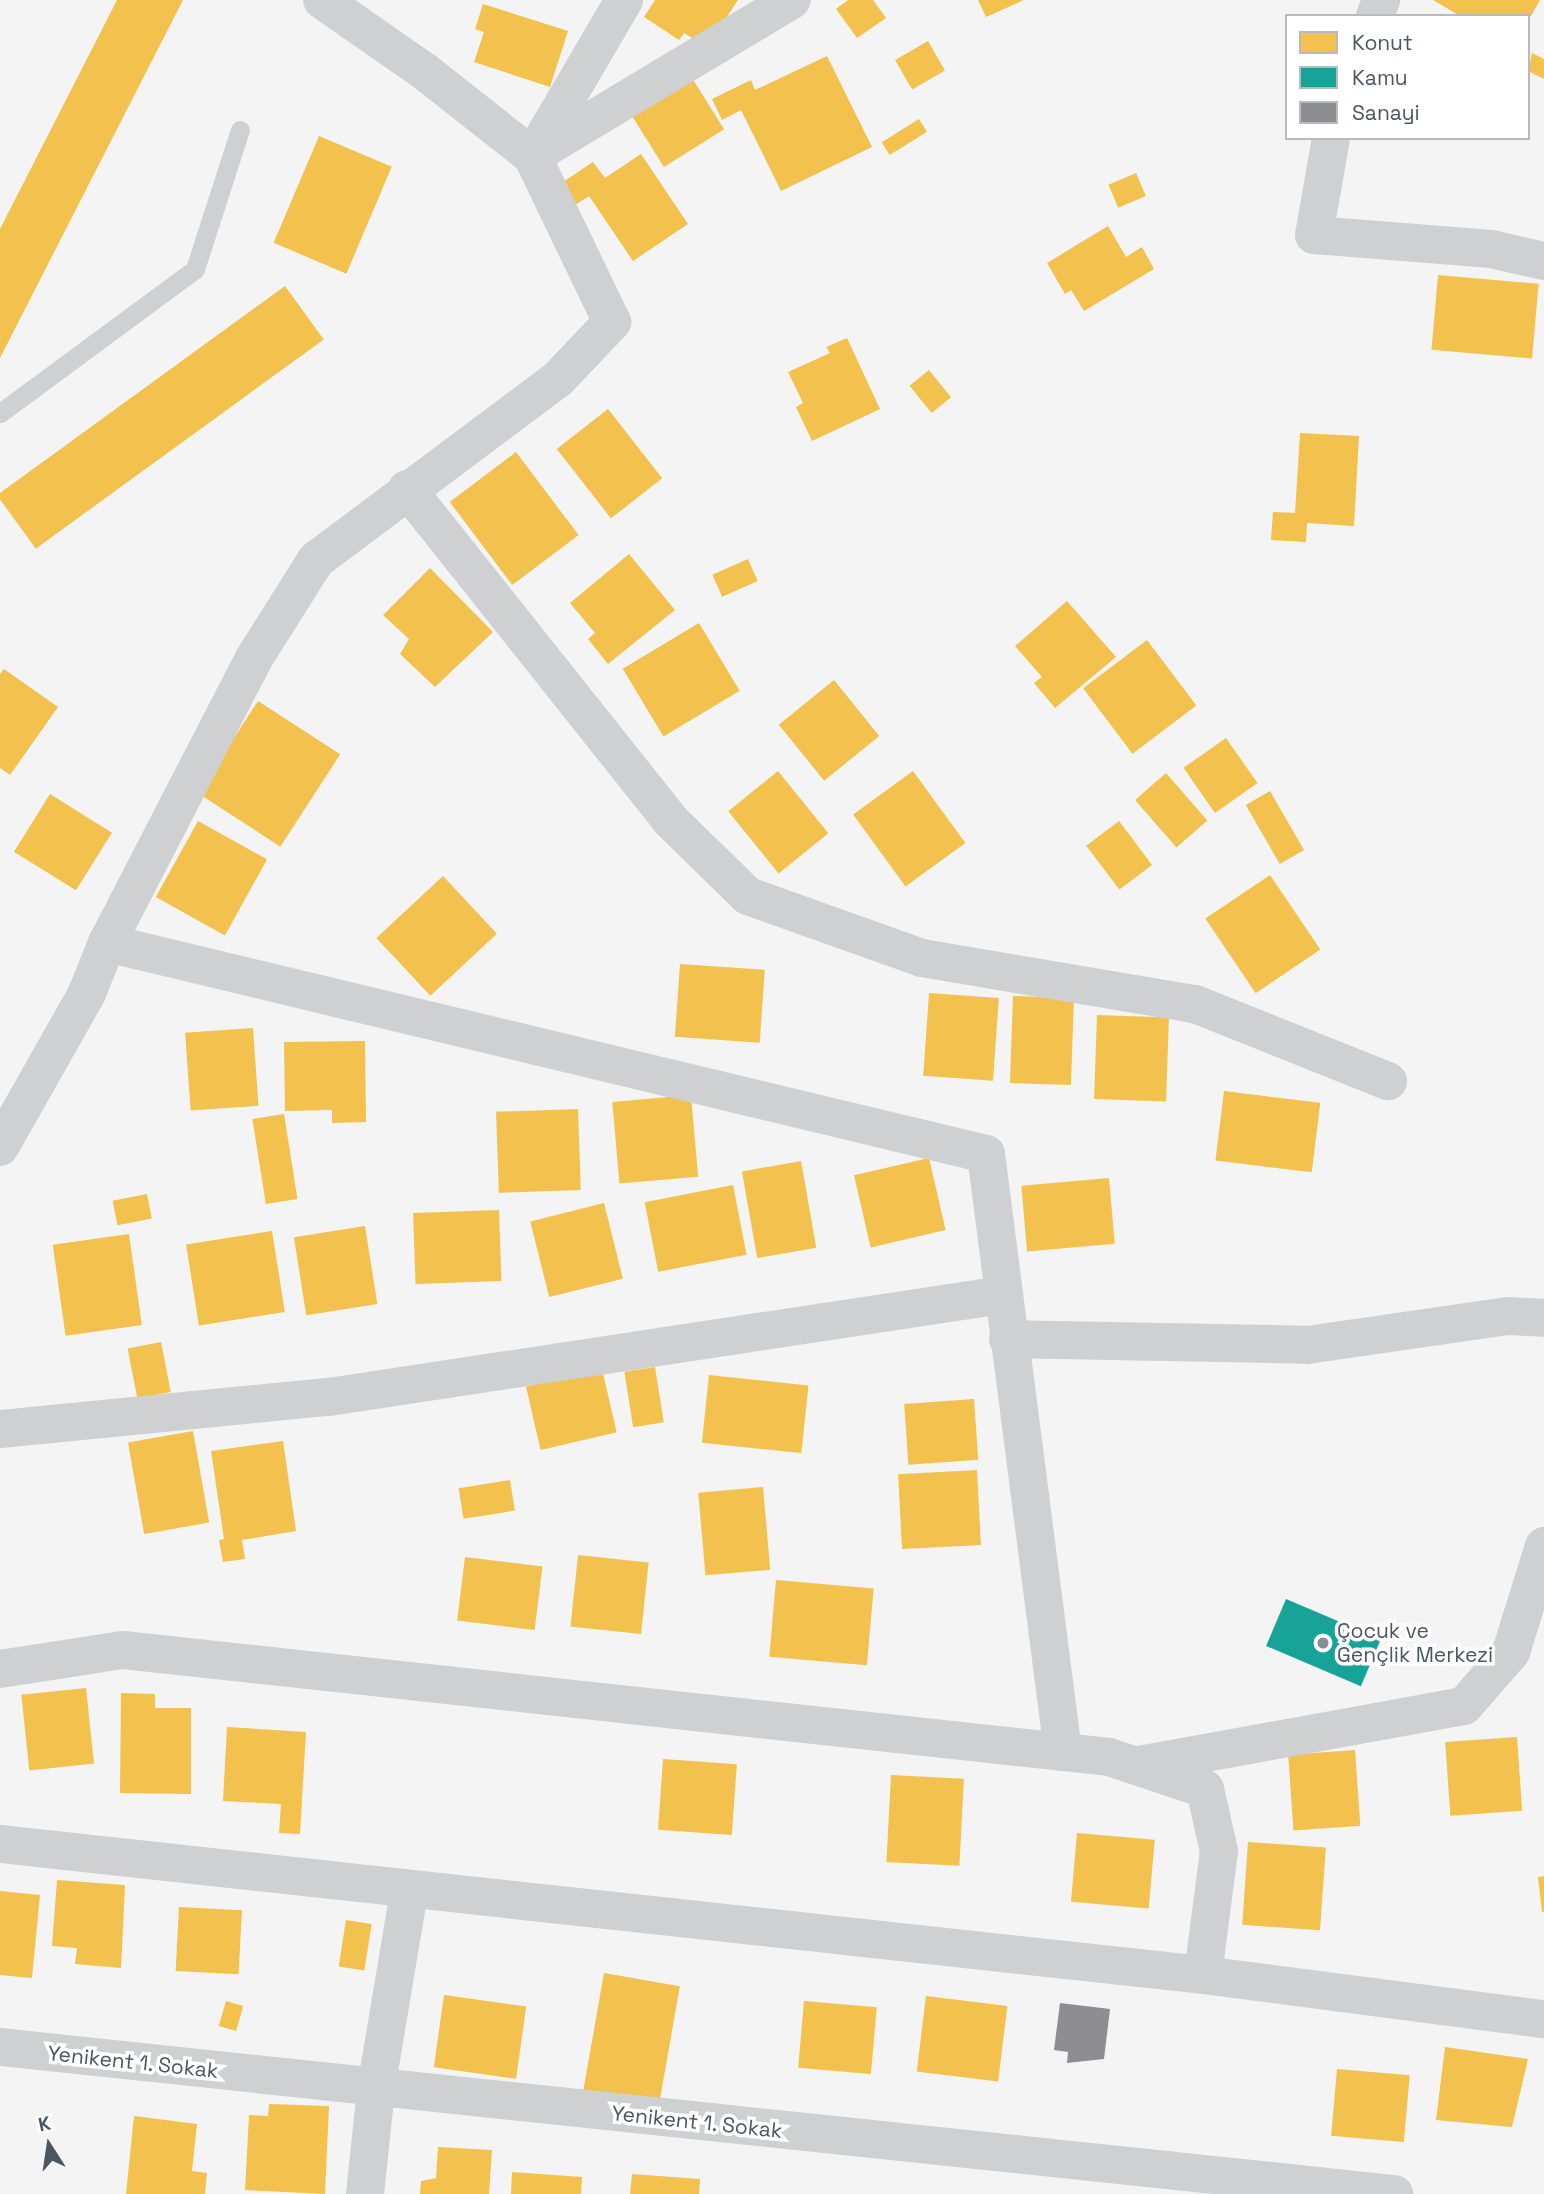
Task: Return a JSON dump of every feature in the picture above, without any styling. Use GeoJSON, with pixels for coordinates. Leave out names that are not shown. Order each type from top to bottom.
{"type":"FeatureCollection","features":[{"type":"Feature","properties":{"kind":"street"},"geometry":{"type":"LineString","coordinates":[[0,1147],[87,993],[107,943],[253,660],[316,560],[407,489],[558,379],[612,322],[532,156],[424,71],[322,0]]}},
{"type":"Feature","properties":{"kind":"street"},"geometry":{"type":"LineString","coordinates":[[532,156],[624,0]]}},
{"type":"Feature","properties":{"kind":"street"},"geometry":{"type":"LineString","coordinates":[[532,156],[792,0]]}},
{"type":"Feature","properties":{"kind":"street"},"geometry":{"type":"LineString","coordinates":[[1331,140],[1314,235],[1491,248],[1544,261]]}},
{"type":"Feature","properties":{"kind":"street"},"geometry":{"type":"LineString","coordinates":[[407,489],[670,820],[748,896],[922,958],[1195,1004],[1388,1081]]}},
{"type":"Feature","properties":{"kind":"street"},"geometry":{"type":"LineString","coordinates":[[107,943],[986,1154],[1002,1295],[1063,1752]]}},
{"type":"Feature","properties":{"kind":"street"},"geometry":{"type":"LineString","coordinates":[[0,1429],[329,1397],[1002,1295]]}},
{"type":"Feature","properties":{"kind":"street"},"geometry":{"type":"LineString","coordinates":[[1008,1339],[1307,1345],[1508,1315],[1544,1318]]}},
{"type":"Feature","properties":{"kind":"street"},"geometry":{"type":"LineString","coordinates":[[1137,1766],[1464,1706],[1511,1653],[1544,1546]]}},
{"type":"Feature","properties":{"kind":"street"},"geometry":{"type":"LineString","coordinates":[[0,1669],[123,1650],[1109,1757],[1205,1789],[1219,1851],[1203,1975]]}},
{"type":"Feature","properties":{"kind":"street"},"geometry":{"type":"LineString","coordinates":[[0,1844],[409,1892],[1203,1975],[1544,2019]]}},
{"type":"Feature","properties":{"kind":"street"},"geometry":{"type":"LineString","coordinates":[[365,2194],[376,2089],[409,1892]]}},
{"type":"Feature","properties":{"kind":"street","name":"Yenikent 1. Sokak"},"geometry":{"type":"LineString","coordinates":[[0,2047],[376,2089],[1394,2194]]}},
{"type":"Feature","properties":{"kind":"lane"},"geometry":{"type":"LineString","coordinates":[[0,413],[195,269],[240,130]]}},
{"type":"Feature","properties":{"kind":"building: Konut"},"geometry":{"type":"Polygon","coordinates":[[[117,0],[183,0],[0,358],[0,229],[117,0]]]}},
{"type":"Feature","properties":{"kind":"building: Konut"},"geometry":{"type":"Polygon","coordinates":[[[655,0],[738,0],[707,47],[684,33],[679,40],[644,17],[655,0]]]}},
{"type":"Feature","properties":{"kind":"building: Konut"},"geometry":{"type":"Polygon","coordinates":[[[848,0],[873,0],[886,18],[857,38],[836,9],[848,0]]]}},
{"type":"Feature","properties":{"kind":"building: Konut"},"geometry":{"type":"Polygon","coordinates":[[[978,0],[1024,0],[986,17],[978,0]]]}},
{"type":"Feature","properties":{"kind":"building: Konut"},"geometry":{"type":"Polygon","coordinates":[[[1433,0],[1540,0],[1530,18],[1530,14],[1457,14],[1433,0]]]}},
{"type":"Feature","properties":{"kind":"building: Konut"},"geometry":{"type":"Polygon","coordinates":[[[483,4],[568,31],[550,87],[474,62],[484,32],[475,29],[483,4]]]}},
{"type":"Feature","properties":{"kind":"building: Konut"},"geometry":{"type":"Polygon","coordinates":[[[928,41],[945,70],[912,89],[895,60],[928,41]]]}},
{"type":"Feature","properties":{"kind":"building: Konut"},"geometry":{"type":"Polygon","coordinates":[[[1532,53],[1544,59],[1544,79],[1530,72],[1532,53]]]}},
{"type":"Feature","properties":{"kind":"building: Konut"},"geometry":{"type":"Polygon","coordinates":[[[827,56],[872,147],[781,191],[741,110],[722,120],[712,99],[751,80],[755,90],[827,56]]]}},
{"type":"Feature","properties":{"kind":"building: Konut"},"geometry":{"type":"Polygon","coordinates":[[[687,70],[724,129],[664,167],[627,108],[687,70]]]}},
{"type":"Feature","properties":{"kind":"building: Konut"},"geometry":{"type":"Polygon","coordinates":[[[919,119],[927,132],[890,155],[882,142],[919,119]]]}},
{"type":"Feature","properties":{"kind":"building: Konut"},"geometry":{"type":"Polygon","coordinates":[[[319,136],[392,167],[346,274],[274,243],[319,136]]]}},
{"type":"Feature","properties":{"kind":"building: Konut"},"geometry":{"type":"Polygon","coordinates":[[[641,154],[688,224],[633,261],[589,196],[575,205],[560,184],[593,162],[605,178],[641,154]]]}},
{"type":"Feature","properties":{"kind":"building: Konut"},"geometry":{"type":"Polygon","coordinates":[[[1136,173],[1146,196],[1118,208],[1108,185],[1136,173]]]}},
{"type":"Feature","properties":{"kind":"building: Konut"},"geometry":{"type":"Polygon","coordinates":[[[1108,226],[1126,257],[1142,247],[1154,269],[1084,311],[1071,290],[1065,294],[1047,263],[1108,226]]]}},
{"type":"Feature","properties":{"kind":"building: Konut"},"geometry":{"type":"Polygon","coordinates":[[[1438,275],[1539,284],[1532,359],[1431,350],[1438,275]]]}},
{"type":"Feature","properties":{"kind":"building: Konut"},"geometry":{"type":"Polygon","coordinates":[[[285,286],[324,339],[36,549],[0,499],[0,493],[285,286]]]}},
{"type":"Feature","properties":{"kind":"building: Konut"},"geometry":{"type":"Polygon","coordinates":[[[847,338],[880,409],[812,441],[796,407],[803,403],[788,372],[830,353],[826,347],[847,338]]]}},
{"type":"Feature","properties":{"kind":"building: Konut"},"geometry":{"type":"Polygon","coordinates":[[[929,370],[951,397],[932,413],[910,386],[929,370]]]}},
{"type":"Feature","properties":{"kind":"building: Konut"},"geometry":{"type":"Polygon","coordinates":[[[608,409],[662,478],[611,518],[557,449],[608,409]]]}},
{"type":"Feature","properties":{"kind":"building: Konut"},"geometry":{"type":"Polygon","coordinates":[[[1300,433],[1359,436],[1354,526],[1307,523],[1306,542],[1271,540],[1273,512],[1295,513],[1300,433]]]}},
{"type":"Feature","properties":{"kind":"building: Konut"},"geometry":{"type":"Polygon","coordinates":[[[516,452],[579,535],[512,585],[450,502],[516,452]]]}},
{"type":"Feature","properties":{"kind":"building: Konut"},"geometry":{"type":"Polygon","coordinates":[[[629,554],[675,610],[608,664],[588,639],[595,633],[570,603],[629,554]]]}},
{"type":"Feature","properties":{"kind":"building: Konut"},"geometry":{"type":"Polygon","coordinates":[[[748,559],[758,581],[722,597],[712,575],[748,559]]]}},
{"type":"Feature","properties":{"kind":"building: Konut"},"geometry":{"type":"Polygon","coordinates":[[[430,568],[493,632],[435,687],[400,654],[409,639],[383,615],[430,568]]]}},
{"type":"Feature","properties":{"kind":"building: Konut"},"geometry":{"type":"Polygon","coordinates":[[[1067,601],[1116,657],[1055,708],[1034,683],[1042,677],[1015,646],[1067,601]]]}},
{"type":"Feature","properties":{"kind":"building: Konut"},"geometry":{"type":"Polygon","coordinates":[[[699,623],[740,691],[663,737],[623,669],[699,623]]]}},
{"type":"Feature","properties":{"kind":"building: Konut"},"geometry":{"type":"Polygon","coordinates":[[[1147,640],[1196,705],[1132,754],[1083,688],[1147,640]]]}},
{"type":"Feature","properties":{"kind":"building: Konut"},"geometry":{"type":"Polygon","coordinates":[[[4,669],[58,707],[10,775],[0,768],[0,674],[4,669]]]}},
{"type":"Feature","properties":{"kind":"building: Konut"},"geometry":{"type":"Polygon","coordinates":[[[834,680],[879,736],[824,781],[779,725],[834,680]]]}},
{"type":"Feature","properties":{"kind":"building: Konut"},"geometry":{"type":"Polygon","coordinates":[[[258,701],[340,754],[280,847],[198,793],[258,701]]]}},
{"type":"Feature","properties":{"kind":"building: Konut"},"geometry":{"type":"Polygon","coordinates":[[[1226,738],[1258,783],[1215,813],[1183,768],[1226,738]]]}},
{"type":"Feature","properties":{"kind":"building: Konut"},"geometry":{"type":"Polygon","coordinates":[[[778,771],[828,833],[779,873],[728,811],[778,771]]]}},
{"type":"Feature","properties":{"kind":"building: Konut"},"geometry":{"type":"Polygon","coordinates":[[[913,771],[965,843],[905,886],[853,814],[913,771]]]}},
{"type":"Feature","properties":{"kind":"building: Konut"},"geometry":{"type":"Polygon","coordinates":[[[1166,773],[1207,821],[1176,847],[1135,800],[1166,773]]]}},
{"type":"Feature","properties":{"kind":"building: Konut"},"geometry":{"type":"Polygon","coordinates":[[[1270,791],[1304,850],[1280,864],[1246,805],[1270,791]]]}},
{"type":"Feature","properties":{"kind":"building: Konut"},"geometry":{"type":"Polygon","coordinates":[[[50,794],[112,833],[76,890],[14,852],[50,794]]]}},
{"type":"Feature","properties":{"kind":"building: Konut"},"geometry":{"type":"Polygon","coordinates":[[[198,821],[267,859],[225,935],[156,897],[198,821]]]}},
{"type":"Feature","properties":{"kind":"building: Konut"},"geometry":{"type":"Polygon","coordinates":[[[1119,821],[1152,865],[1119,890],[1086,846],[1119,821]]]}},
{"type":"Feature","properties":{"kind":"building: Konut"},"geometry":{"type":"Polygon","coordinates":[[[1270,875],[1320,950],[1256,993],[1205,919],[1270,875]]]}},
{"type":"Feature","properties":{"kind":"building: Konut"},"geometry":{"type":"Polygon","coordinates":[[[443,876],[497,934],[430,996],[376,938],[443,876]]]}},
{"type":"Feature","properties":{"kind":"building: Konut"},"geometry":{"type":"Polygon","coordinates":[[[680,964],[765,970],[760,1043],[675,1037],[680,964]]]}},
{"type":"Feature","properties":{"kind":"building: Konut"},"geometry":{"type":"Polygon","coordinates":[[[929,993],[999,998],[993,1081],[923,1076],[929,993]]]}},
{"type":"Feature","properties":{"kind":"building: Konut"},"geometry":{"type":"Polygon","coordinates":[[[1013,996],[1074,998],[1071,1085],[1010,1083],[1013,996]]]}},
{"type":"Feature","properties":{"kind":"building: Konut"},"geometry":{"type":"Polygon","coordinates":[[[1097,1015],[1169,1018],[1166,1101],[1094,1099],[1097,1015]]]}},
{"type":"Feature","properties":{"kind":"building: Konut"},"geometry":{"type":"Polygon","coordinates":[[[253,1028],[258,1106],[191,1111],[185,1033],[253,1028]]]}},
{"type":"Feature","properties":{"kind":"building: Konut"},"geometry":{"type":"Polygon","coordinates":[[[365,1041],[366,1122],[332,1123],[332,1110],[285,1111],[284,1042],[365,1041]]]}},
{"type":"Feature","properties":{"kind":"building: Konut"},"geometry":{"type":"Polygon","coordinates":[[[1224,1091],[1320,1103],[1312,1172],[1215,1160],[1224,1091]]]}},
{"type":"Feature","properties":{"kind":"building: Konut"},"geometry":{"type":"Polygon","coordinates":[[[691,1095],[698,1177],[619,1184],[612,1102],[691,1095]]]}},
{"type":"Feature","properties":{"kind":"building: Konut"},"geometry":{"type":"Polygon","coordinates":[[[578,1109],[581,1190],[499,1193],[496,1112],[578,1109]]]}},
{"type":"Feature","properties":{"kind":"building: Konut"},"geometry":{"type":"Polygon","coordinates":[[[284,1114],[297,1199],[266,1204],[252,1119],[284,1114]]]}},
{"type":"Feature","properties":{"kind":"building: Konut"},"geometry":{"type":"Polygon","coordinates":[[[929,1158],[946,1230],[871,1247],[854,1175],[929,1158]]]}},
{"type":"Feature","properties":{"kind":"building: Konut"},"geometry":{"type":"Polygon","coordinates":[[[801,1161],[816,1248],[757,1258],[742,1171],[801,1161]]]}},
{"type":"Feature","properties":{"kind":"building: Konut"},"geometry":{"type":"Polygon","coordinates":[[[1109,1178],[1115,1244],[1027,1251],[1021,1186],[1109,1178]]]}},
{"type":"Feature","properties":{"kind":"building: Konut"},"geometry":{"type":"Polygon","coordinates":[[[733,1185],[747,1255],[658,1272],[645,1202],[733,1185]]]}},
{"type":"Feature","properties":{"kind":"building: Konut"},"geometry":{"type":"Polygon","coordinates":[[[147,1194],[152,1219],[117,1225],[113,1201],[147,1194]]]}},
{"type":"Feature","properties":{"kind":"building: Konut"},"geometry":{"type":"Polygon","coordinates":[[[604,1203],[623,1279],[549,1297],[530,1221],[604,1203]]]}},
{"type":"Feature","properties":{"kind":"building: Konut"},"geometry":{"type":"Polygon","coordinates":[[[499,1210],[501,1281],[416,1284],[413,1213],[499,1210]]]}},
{"type":"Feature","properties":{"kind":"building: Konut"},"geometry":{"type":"Polygon","coordinates":[[[365,1226],[377,1304],[306,1315],[294,1237],[365,1226]]]}},
{"type":"Feature","properties":{"kind":"building: Konut"},"geometry":{"type":"Polygon","coordinates":[[[272,1231],[285,1312],[199,1326],[186,1245],[272,1231]]]}},
{"type":"Feature","properties":{"kind":"building: Konut"},"geometry":{"type":"Polygon","coordinates":[[[129,1234],[142,1325],[66,1336],[53,1245],[129,1234]]]}},
{"type":"Feature","properties":{"kind":"building: Konut"},"geometry":{"type":"Polygon","coordinates":[[[161,1342],[171,1392],[137,1399],[128,1348],[161,1342]]]}},
{"type":"Feature","properties":{"kind":"building: Konut"},"geometry":{"type":"Polygon","coordinates":[[[655,1367],[664,1422],[633,1427],[624,1372],[655,1367]]]}},
{"type":"Feature","properties":{"kind":"building: Konut"},"geometry":{"type":"Polygon","coordinates":[[[602,1369],[617,1432],[541,1450],[526,1387],[602,1369]]]}},
{"type":"Feature","properties":{"kind":"building: Konut"},"geometry":{"type":"Polygon","coordinates":[[[709,1375],[808,1385],[801,1453],[702,1443],[709,1375]]]}},
{"type":"Feature","properties":{"kind":"building: Konut"},"geometry":{"type":"Polygon","coordinates":[[[974,1399],[978,1460],[908,1465],[904,1404],[974,1399]]]}},
{"type":"Feature","properties":{"kind":"building: Konut"},"geometry":{"type":"Polygon","coordinates":[[[193,1431],[209,1523],[144,1534],[128,1442],[193,1431]]]}},
{"type":"Feature","properties":{"kind":"building: Konut"},"geometry":{"type":"Polygon","coordinates":[[[283,1441],[296,1531],[242,1540],[245,1559],[223,1562],[219,1540],[224,1539],[211,1451],[283,1441]]]}},
{"type":"Feature","properties":{"kind":"building: Konut"},"geometry":{"type":"Polygon","coordinates":[[[977,1470],[981,1545],[902,1549],[898,1474],[977,1470]]]}},
{"type":"Feature","properties":{"kind":"building: Konut"},"geometry":{"type":"Polygon","coordinates":[[[510,1480],[515,1511],[463,1519],[459,1488],[510,1480]]]}},
{"type":"Feature","properties":{"kind":"building: Konut"},"geometry":{"type":"Polygon","coordinates":[[[763,1487],[770,1570],[705,1575],[698,1493],[763,1487]]]}},
{"type":"Feature","properties":{"kind":"building: Konut"},"geometry":{"type":"Polygon","coordinates":[[[578,1555],[649,1562],[641,1634],[570,1627],[578,1555]]]}},
{"type":"Feature","properties":{"kind":"building: Konut"},"geometry":{"type":"Polygon","coordinates":[[[465,1557],[542,1567],[535,1630],[457,1621],[465,1557]]]}},
{"type":"Feature","properties":{"kind":"building: Konut"},"geometry":{"type":"Polygon","coordinates":[[[776,1580],[874,1589],[867,1665],[769,1657],[776,1580]]]}},
{"type":"Feature","properties":{"kind":"building: Konut"},"geometry":{"type":"Polygon","coordinates":[[[86,1688],[94,1764],[29,1770],[21,1695],[86,1688]]]}},
{"type":"Feature","properties":{"kind":"building: Konut"},"geometry":{"type":"Polygon","coordinates":[[[121,1693],[155,1694],[155,1708],[191,1708],[191,1794],[120,1793],[121,1693]]]}},
{"type":"Feature","properties":{"kind":"building: Konut"},"geometry":{"type":"Polygon","coordinates":[[[227,1727],[306,1732],[300,1834],[279,1833],[281,1804],[223,1801],[227,1727]]]}},
{"type":"Feature","properties":{"kind":"building: Konut"},"geometry":{"type":"Polygon","coordinates":[[[1517,1737],[1522,1811],[1450,1816],[1445,1742],[1517,1737]]]}},
{"type":"Feature","properties":{"kind":"building: Konut"},"geometry":{"type":"Polygon","coordinates":[[[1355,1750],[1360,1826],[1293,1830],[1288,1755],[1355,1750]]]}},
{"type":"Feature","properties":{"kind":"building: Konut"},"geometry":{"type":"Polygon","coordinates":[[[663,1759],[737,1764],[732,1835],[658,1830],[663,1759]]]}},
{"type":"Feature","properties":{"kind":"building: Konut"},"geometry":{"type":"Polygon","coordinates":[[[891,1775],[964,1779],[959,1866],[886,1862],[891,1775]]]}},
{"type":"Feature","properties":{"kind":"building: Konut"},"geometry":{"type":"Polygon","coordinates":[[[1077,1833],[1155,1840],[1149,1909],[1071,1902],[1077,1833]]]}},
{"type":"Feature","properties":{"kind":"building: Konut"},"geometry":{"type":"Polygon","coordinates":[[[1248,1842],[1326,1847],[1320,1930],[1242,1925],[1248,1842]]]}},
{"type":"Feature","properties":{"kind":"building: Konut"},"geometry":{"type":"Polygon","coordinates":[[[1544,1876],[1544,1912],[1542,1912],[1538,1877],[1544,1876]]]}},
{"type":"Feature","properties":{"kind":"building: Konut"},"geometry":{"type":"Polygon","coordinates":[[[57,1880],[125,1885],[121,1968],[75,1964],[77,1948],[52,1946],[57,1880]]]}},
{"type":"Feature","properties":{"kind":"building: Konut"},"geometry":{"type":"Polygon","coordinates":[[[0,1891],[40,1895],[32,1978],[0,1975],[0,1891]]]}},
{"type":"Feature","properties":{"kind":"building: Konut"},"geometry":{"type":"Polygon","coordinates":[[[179,1907],[242,1910],[239,1974],[176,1971],[179,1907]]]}},
{"type":"Feature","properties":{"kind":"building: Konut"},"geometry":{"type":"Polygon","coordinates":[[[346,1920],[372,1924],[364,1970],[339,1966],[346,1920]]]}},
{"type":"Feature","properties":{"kind":"building: Konut"},"geometry":{"type":"Polygon","coordinates":[[[604,1973],[680,1986],[659,2105],[583,2091],[604,1973]]]}},
{"type":"Feature","properties":{"kind":"building: Konut"},"geometry":{"type":"Polygon","coordinates":[[[444,1995],[526,2007],[516,2079],[434,2067],[444,1995]]]}},
{"type":"Feature","properties":{"kind":"building: Konut"},"geometry":{"type":"Polygon","coordinates":[[[926,1996],[1007,2006],[998,2081],[917,2071],[926,1996]]]}},
{"type":"Feature","properties":{"kind":"building: Konut"},"geometry":{"type":"Polygon","coordinates":[[[226,2001],[243,2006],[236,2031],[219,2026],[226,2001]]]}},
{"type":"Feature","properties":{"kind":"building: Konut"},"geometry":{"type":"Polygon","coordinates":[[[804,2001],[877,2007],[871,2074],[798,2068],[804,2001]]]}},
{"type":"Feature","properties":{"kind":"building: Konut"},"geometry":{"type":"Polygon","coordinates":[[[1445,2047],[1528,2059],[1512,2127],[1436,2120],[1445,2047]]]}},
{"type":"Feature","properties":{"kind":"building: Konut"},"geometry":{"type":"Polygon","coordinates":[[[1337,2069],[1410,2075],[1404,2142],[1331,2136],[1337,2069]]]}},
{"type":"Feature","properties":{"kind":"building: Konut"},"geometry":{"type":"Polygon","coordinates":[[[269,2104],[329,2106],[325,2194],[245,2190],[249,2115],[268,2116],[269,2104]]]}},
{"type":"Feature","properties":{"kind":"building: Konut"},"geometry":{"type":"Polygon","coordinates":[[[134,2116],[197,2124],[192,2171],[207,2173],[205,2194],[126,2194],[134,2116]]]}},
{"type":"Feature","properties":{"kind":"building: Konut"},"geometry":{"type":"Polygon","coordinates":[[[438,2147],[492,2150],[489,2194],[420,2194],[421,2181],[436,2178],[438,2147]]]}},
{"type":"Feature","properties":{"kind":"building: Konut"},"geometry":{"type":"Polygon","coordinates":[[[512,2172],[582,2177],[581,2194],[511,2194],[512,2172]]]}},
{"type":"Feature","properties":{"kind":"building: Konut"},"geometry":{"type":"Polygon","coordinates":[[[632,2174],[700,2179],[699,2194],[630,2194],[632,2174]]]}},
{"type":"Feature","properties":{"kind":"building: Kamu","name":"Çocuk ve Gençlik Merkezi"},"geometry":{"type":"Polygon","coordinates":[[[1286,1599],[1381,1639],[1361,1686],[1266,1646],[1286,1599]]]}},
{"type":"Feature","properties":{"kind":"building: Sanayi"},"geometry":{"type":"Polygon","coordinates":[[[1060,2003],[1110,2009],[1104,2059],[1067,2063],[1068,2052],[1054,2050],[1060,2003]]]}},
{"type":"Feature","properties":{"kind":"place","name":"Çocuk ve Gençlik Merkezi"},"geometry":{"type":"Point","coordinates":[1323,1643]}}]}
